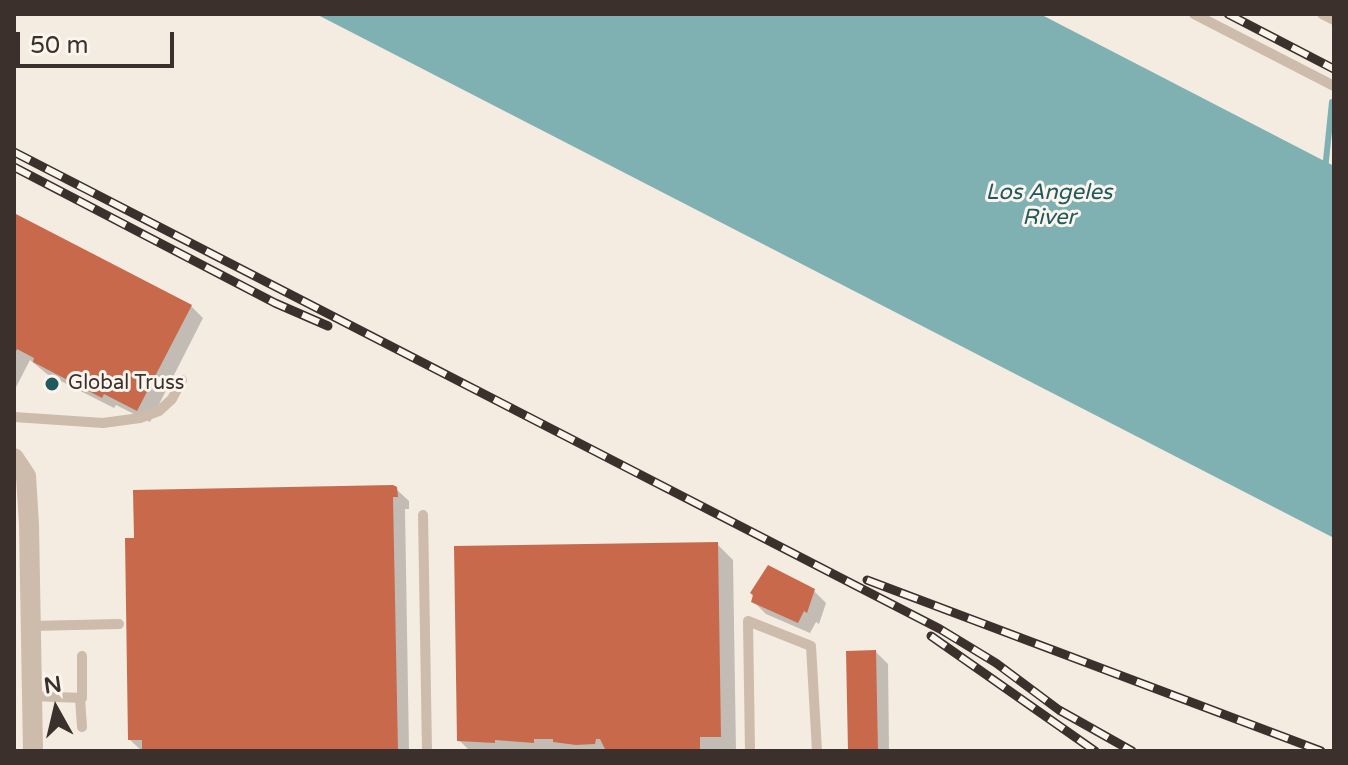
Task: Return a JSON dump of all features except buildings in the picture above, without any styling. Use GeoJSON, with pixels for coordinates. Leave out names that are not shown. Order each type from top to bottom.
{"type":"FeatureCollection","features":[{"type":"Feature","properties":{"kind":"street"},"geometry":{"type":"LineString","coordinates":[[14,458],[26,476],[33,751]]}},
{"type":"Feature","properties":{"kind":"lane"},"geometry":{"type":"LineString","coordinates":[[1194,14],[1334,86]]}},
{"type":"Feature","properties":{"kind":"lane"},"geometry":{"type":"LineString","coordinates":[[1322,14],[1334,20]]}},
{"type":"Feature","properties":{"kind":"lane"},"geometry":{"type":"LineString","coordinates":[[14,417],[103,423],[140,418],[159,411],[172,399],[182,380]]}},
{"type":"Feature","properties":{"kind":"lane"},"geometry":{"type":"LineString","coordinates":[[423,515],[427,751]]}},
{"type":"Feature","properties":{"kind":"lane"},"geometry":{"type":"LineString","coordinates":[[750,751],[748,621],[811,646],[817,751]]}},
{"type":"Feature","properties":{"kind":"lane"},"geometry":{"type":"LineString","coordinates":[[31,626],[119,624]]}},
{"type":"Feature","properties":{"kind":"lane"},"geometry":{"type":"LineString","coordinates":[[82,656],[82,727]]}},
{"type":"Feature","properties":{"kind":"lane"},"geometry":{"type":"LineString","coordinates":[[32,696],[80,698]]}},
{"type":"Feature","properties":{"kind":"water","name":"Los Angeles River"},"geometry":{"type":"Polygon","coordinates":[[[316,14],[1040,14],[1334,166],[1334,538],[316,14]]]}},
{"type":"Feature","properties":{"kind":"waterway"},"geometry":{"type":"LineString","coordinates":[[1325,170],[1332,102]]}},
{"type":"Feature","properties":{"kind":"railway"},"geometry":{"type":"LineString","coordinates":[[1228,14],[1334,69]]}},
{"type":"Feature","properties":{"kind":"railway"},"geometry":{"type":"LineString","coordinates":[[14,152],[940,629],[996,663],[1059,710],[1132,751]]}},
{"type":"Feature","properties":{"kind":"railway"},"geometry":{"type":"LineString","coordinates":[[14,167],[275,303],[328,326]]}},
{"type":"Feature","properties":{"kind":"railway"},"geometry":{"type":"LineString","coordinates":[[867,580],[1321,751]]}},
{"type":"Feature","properties":{"kind":"railway"},"geometry":{"type":"LineString","coordinates":[[931,636],[1095,751]]}},
{"type":"Feature","properties":{"kind":"place","name":"Global Truss"},"geometry":{"type":"Point","coordinates":[52,384]}}]}
